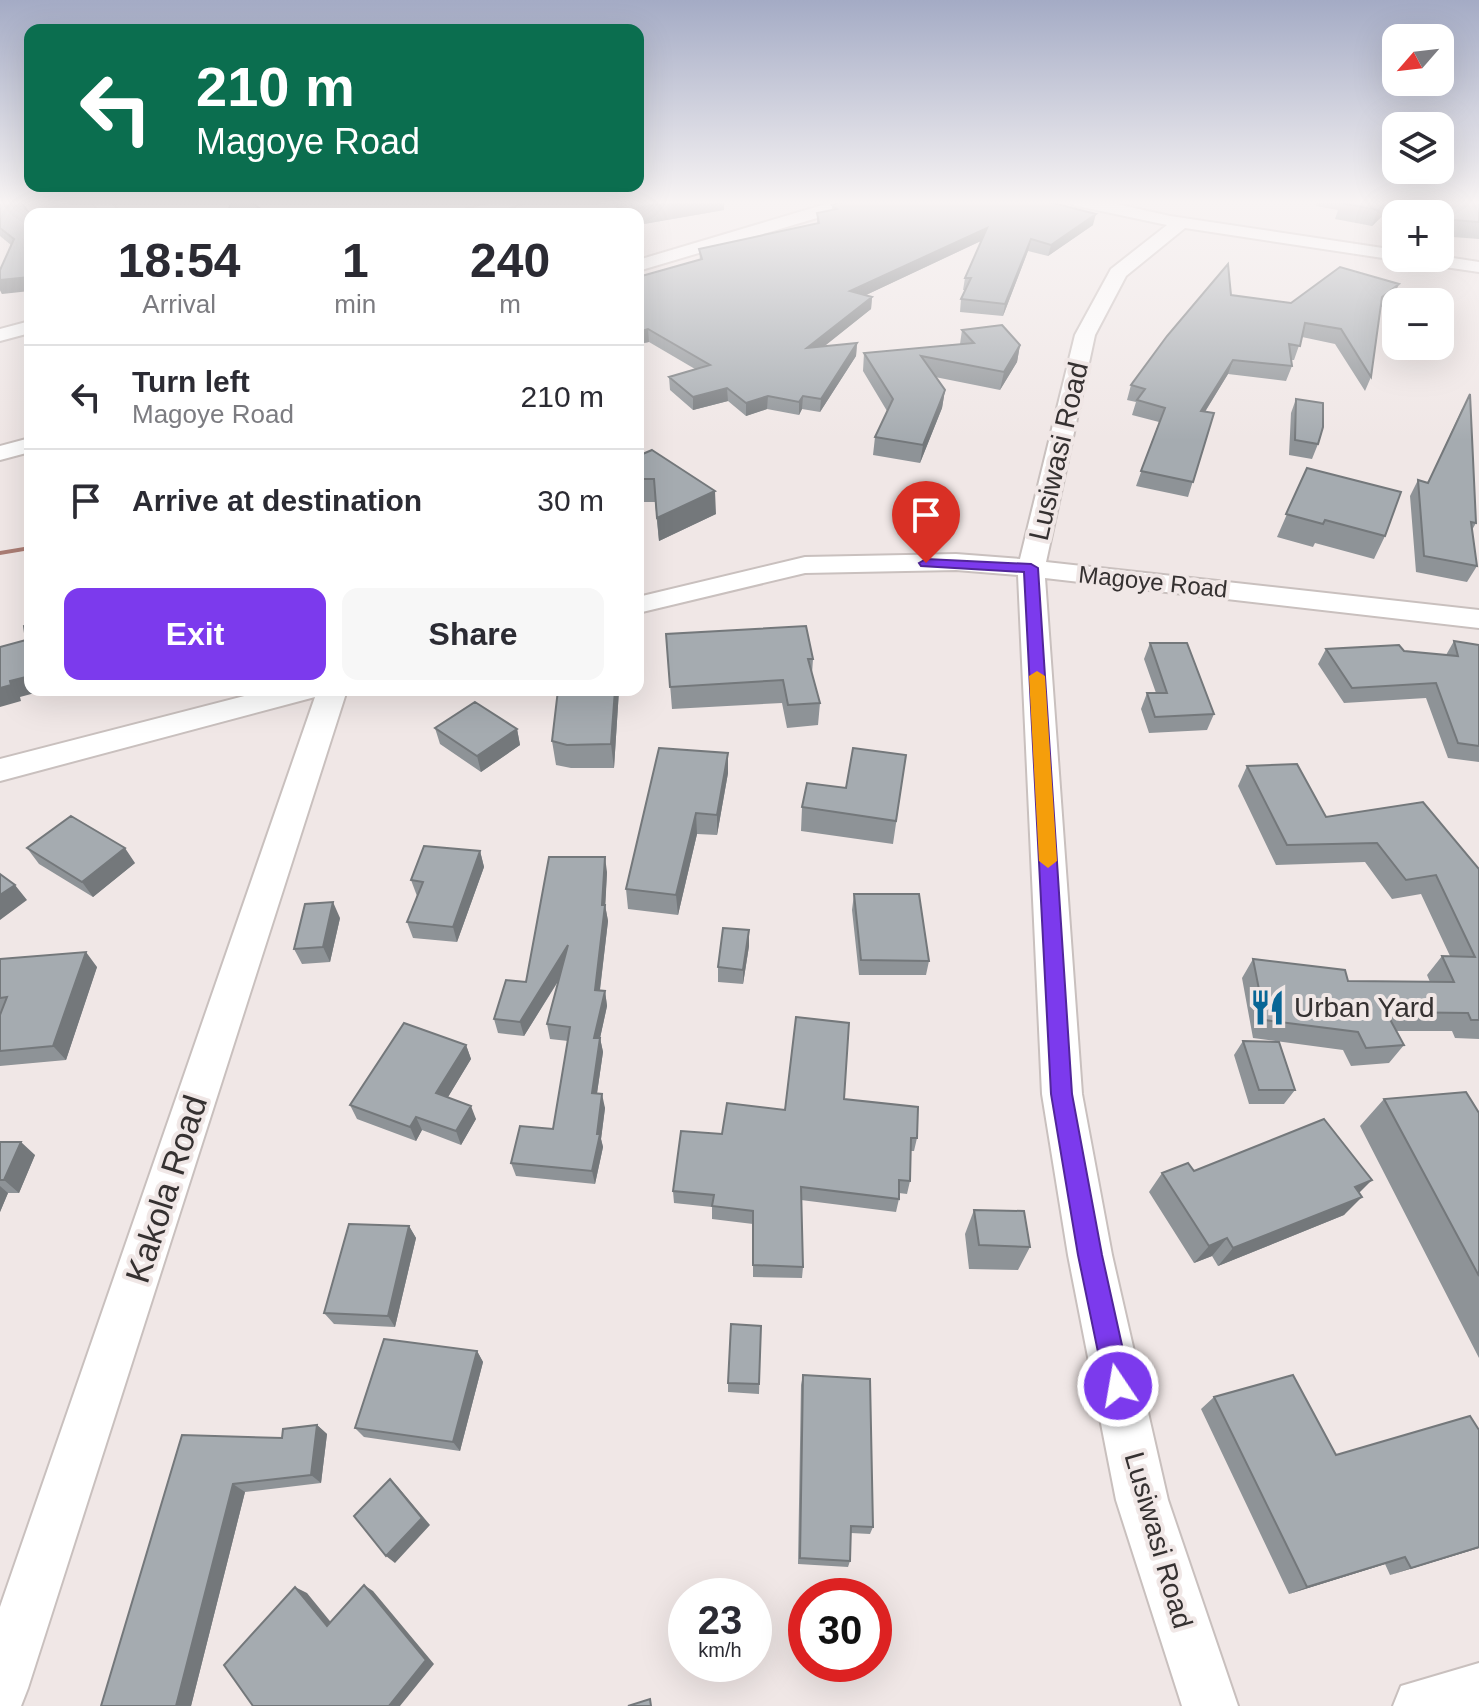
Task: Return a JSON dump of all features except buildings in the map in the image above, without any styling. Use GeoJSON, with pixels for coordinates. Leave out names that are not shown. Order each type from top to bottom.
{"type":"FeatureCollection","features":[{"type":"Feature","properties":{"kind":"street","name":"Lusiwasi Road"},"geometry":{"type":"LineString","coordinates":[[1114,281],[1085,335],[1031,568],[1062,1094],[1090,1255],[1142,1500],[1210,1706]]}},
{"type":"Feature","properties":{"kind":"street"},"geometry":{"type":"LineString","coordinates":[[0,335],[24,329]]}},
{"type":"Feature","properties":{"kind":"street"},"geometry":{"type":"LineString","coordinates":[[0,453],[24,447]]}},
{"type":"Feature","properties":{"kind":"street","name":"Magoye Road"},"geometry":{"type":"LineString","coordinates":[[644,604],[805,565],[956,562],[1479,619]]}},
{"type":"Feature","properties":{"kind":"street"},"geometry":{"type":"LineString","coordinates":[[0,770],[283,696]]}},
{"type":"Feature","properties":{"kind":"street","name":"Kakola Road"},"geometry":{"type":"LineString","coordinates":[[0,1688],[330,696]]}},
{"type":"Feature","properties":{"kind":"street"},"geometry":{"type":"LineString","coordinates":[[1421,1706],[1479,1691]]}},
{"type":"Feature","properties":{"kind":"waterway"},"geometry":{"type":"LineString","coordinates":[[0,553],[24,549]]}},
{"type":"Feature","properties":{"kind":"slow traffic"},"geometry":{"type":"LineString","coordinates":[[1037,676],[1048,861]]}},
{"type":"Feature","properties":{"kind":"place","name":"Urban Yard"},"geometry":{"type":"Point","coordinates":[1268,1007]}},
{"type":"Feature","properties":{"kind":"route"},"geometry":{"type":"LineString","coordinates":[[926,563],[956,562],[1031,568],[1062,1094],[1090,1255],[1118,1386]]}}]}
